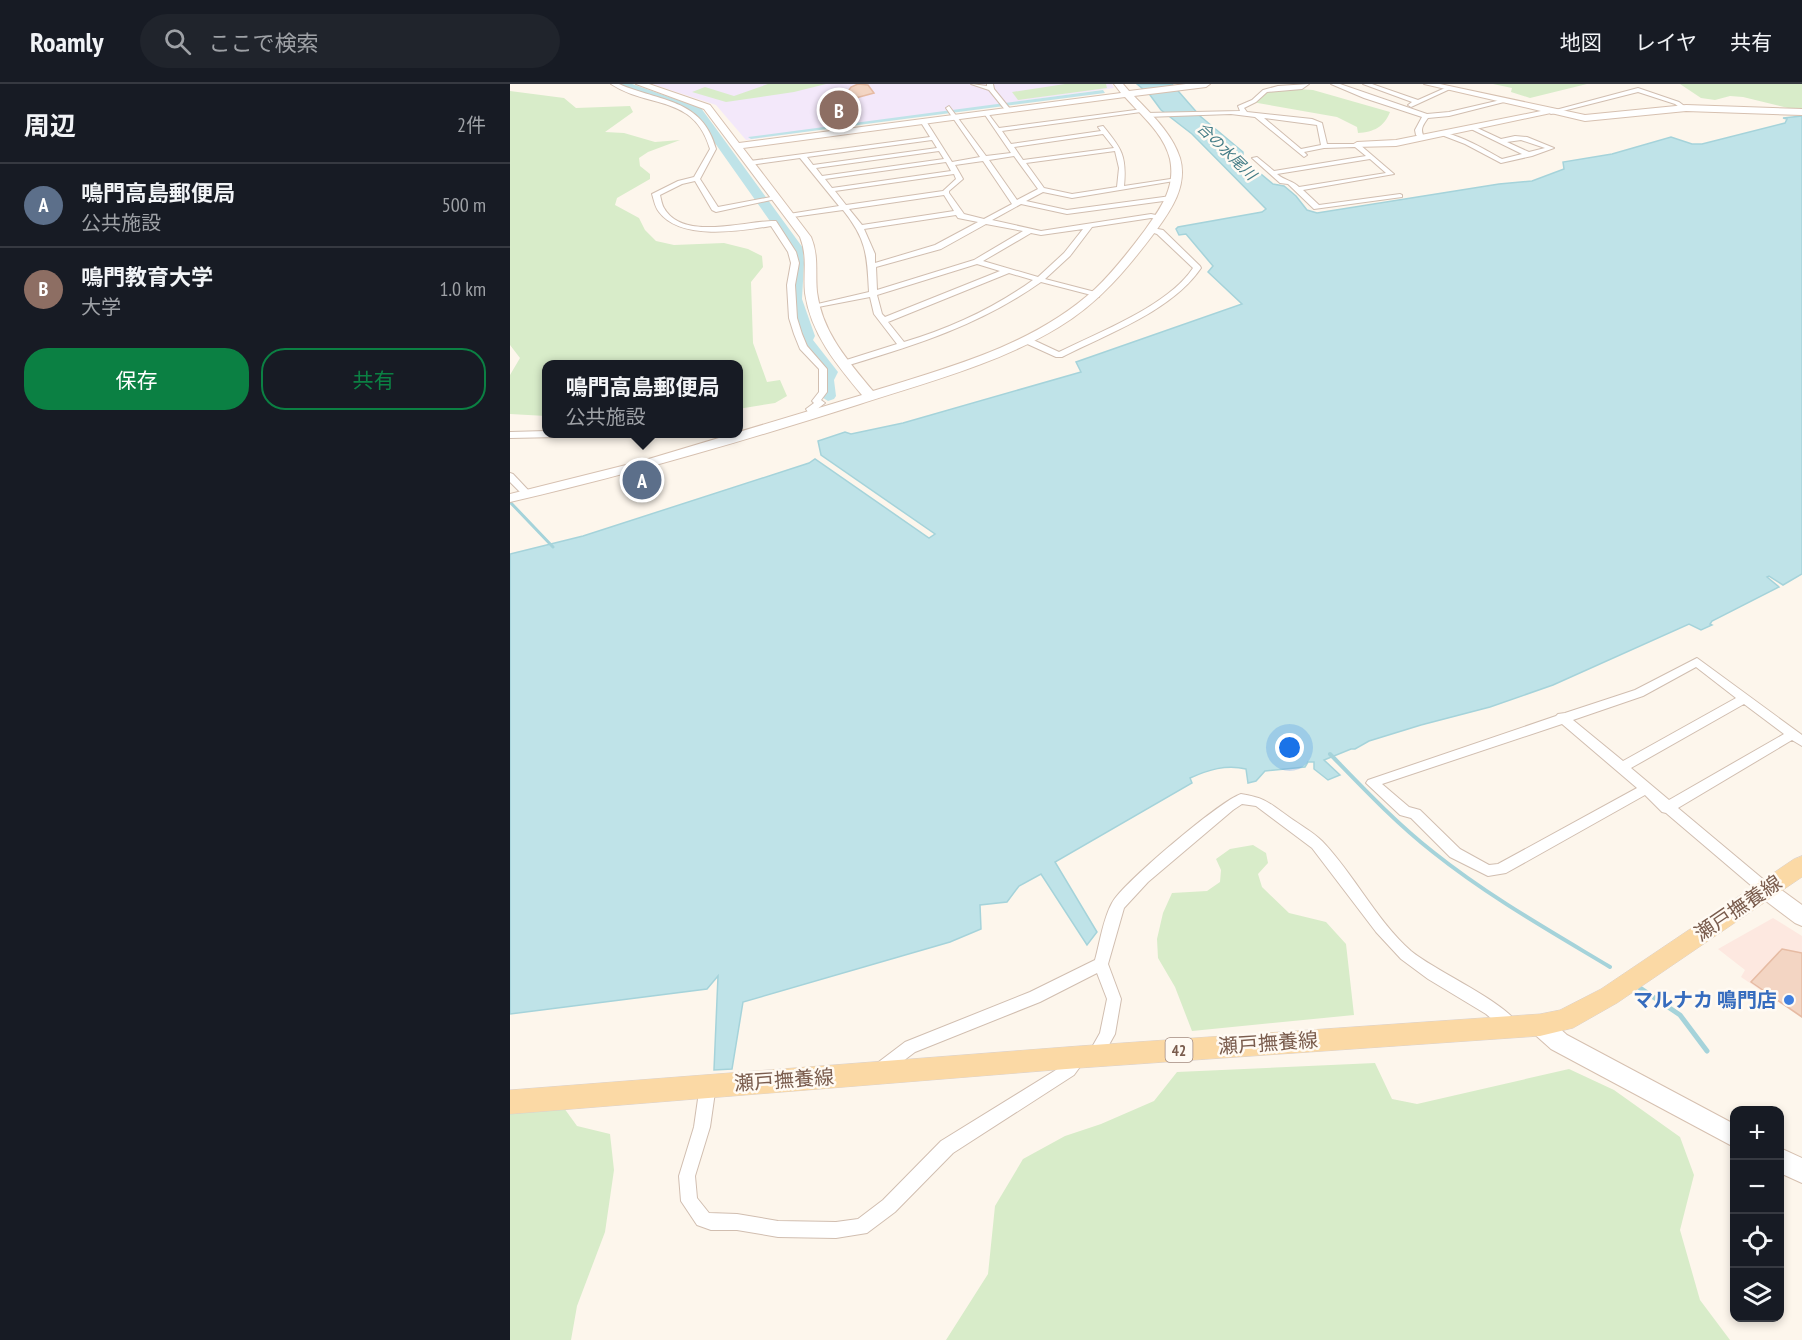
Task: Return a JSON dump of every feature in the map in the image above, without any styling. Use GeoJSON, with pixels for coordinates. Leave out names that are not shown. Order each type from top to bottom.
{"type":"FeatureCollection","features":[{"type":"Feature","properties":{"kind":"main road","name":"瀬戸撫養線"},"geometry":{"type":"LineString","coordinates":[[510,1102],[708,1085],[1540,1025],[1564,1020],[1609,996],[1802,865]]}},
{"type":"Feature","properties":{"kind":"street"},"geometry":{"type":"LineString","coordinates":[[614,84],[692,113],[708,132],[713,149],[697,179]]}},
{"type":"Feature","properties":{"kind":"street"},"geometry":{"type":"LineString","coordinates":[[640,84],[707,107],[750,163],[771,199],[789,216],[812,250],[810,286],[816,321],[824,338],[870,396]]}},
{"type":"Feature","properties":{"kind":"street"},"geometry":{"type":"LineString","coordinates":[[974,84],[991,87],[1005,106]]}},
{"type":"Feature","properties":{"kind":"street"},"geometry":{"type":"LineString","coordinates":[[743,433],[836,408],[952,370],[1026,340],[1057,323],[1115,278],[1161,216],[1171,198],[1177,180],[1175,158],[1171,146],[1161,131],[1118,84]]}},
{"type":"Feature","properties":{"kind":"street"},"geometry":{"type":"LineString","coordinates":[[737,146],[923,121],[952,112],[985,113],[1005,106],[1145,93],[1206,84]]}},
{"type":"Feature","properties":{"kind":"street"},"geometry":{"type":"LineString","coordinates":[[1244,112],[1240,107],[1254,101],[1265,91],[1302,87],[1306,84]]}},
{"type":"Feature","properties":{"kind":"street"},"geometry":{"type":"LineString","coordinates":[[1334,84],[1402,107],[1408,107],[1447,89]]}},
{"type":"Feature","properties":{"kind":"street"},"geometry":{"type":"LineString","coordinates":[[1366,84],[1418,102]]}},
{"type":"Feature","properties":{"kind":"street"},"geometry":{"type":"LineString","coordinates":[[1428,84],[1573,117],[1597,119],[1684,108],[1802,112]]}},
{"type":"Feature","properties":{"kind":"street"},"geometry":{"type":"LineString","coordinates":[[1299,151],[1324,146],[1396,143],[1551,112],[1638,90],[1677,103],[1684,108]]}},
{"type":"Feature","properties":{"kind":"street"},"geometry":{"type":"LineString","coordinates":[[1408,107],[1426,116],[1449,114],[1505,101]]}},
{"type":"Feature","properties":{"kind":"street"},"geometry":{"type":"LineString","coordinates":[[952,112],[983,159],[1018,203],[1067,212],[1171,198]]}},
{"type":"Feature","properties":{"kind":"street"},"geometry":{"type":"LineString","coordinates":[[998,130],[1093,117],[1144,113],[1244,112],[1318,122],[1324,146]]}},
{"type":"Feature","properties":{"kind":"street"},"geometry":{"type":"LineString","coordinates":[[985,113],[1042,190]]}},
{"type":"Feature","properties":{"kind":"street"},"geometry":{"type":"LineString","coordinates":[[1256,114],[1316,166]]}},
{"type":"Feature","properties":{"kind":"street"},"geometry":{"type":"LineString","coordinates":[[1422,138],[1418,128],[1426,116]]}},
{"type":"Feature","properties":{"kind":"street"},"geometry":{"type":"LineString","coordinates":[[1093,117],[1118,149],[1122,168],[1120,189]]}},
{"type":"Feature","properties":{"kind":"street"},"geometry":{"type":"LineString","coordinates":[[923,121],[960,179],[946,190],[946,193]]}},
{"type":"Feature","properties":{"kind":"street"},"geometry":{"type":"LineString","coordinates":[[1473,128],[1530,155]]}},
{"type":"Feature","properties":{"kind":"street"},"geometry":{"type":"LineString","coordinates":[[1009,146],[1106,132]]}},
{"type":"Feature","properties":{"kind":"street"},"geometry":{"type":"LineString","coordinates":[[1442,134],[1467,143],[1501,161],[1551,148],[1528,138],[1514,137],[1501,141]]}},
{"type":"Feature","properties":{"kind":"street"},"geometry":{"type":"LineString","coordinates":[[750,163],[934,138]]}},
{"type":"Feature","properties":{"kind":"street"},"geometry":{"type":"LineString","coordinates":[[1299,189],[1391,174],[1357,146]]}},
{"type":"Feature","properties":{"kind":"street"},"geometry":{"type":"LineString","coordinates":[[811,167],[941,149]]}},
{"type":"Feature","properties":{"kind":"street"},"geometry":{"type":"LineString","coordinates":[[1021,162],[1118,149]]}},
{"type":"Feature","properties":{"kind":"street"},"geometry":{"type":"LineString","coordinates":[[820,178],[1015,154]]}},
{"type":"Feature","properties":{"kind":"street"},"geometry":{"type":"LineString","coordinates":[[802,156],[860,227],[871,254],[873,294],[878,314],[903,346]]}},
{"type":"Feature","properties":{"kind":"street"},"geometry":{"type":"LineString","coordinates":[[1273,173],[1371,157]]}},
{"type":"Feature","properties":{"kind":"street"},"geometry":{"type":"LineString","coordinates":[[1255,158],[1282,182],[1290,182],[1319,207],[1400,196]]}},
{"type":"Feature","properties":{"kind":"street"},"geometry":{"type":"LineString","coordinates":[[830,190],[955,172]]}},
{"type":"Feature","properties":{"kind":"street"},"geometry":{"type":"LineString","coordinates":[[697,179],[716,210],[771,199]]}},
{"type":"Feature","properties":{"kind":"street"},"geometry":{"type":"LineString","coordinates":[[697,179],[680,182],[656,194],[663,211],[676,223],[688,229],[773,224],[792,252],[795,262],[791,285],[793,318],[803,347],[823,369],[823,392],[816,401],[820,403],[811,409],[815,414]]}},
{"type":"Feature","properties":{"kind":"street"},"geometry":{"type":"LineString","coordinates":[[872,266],[938,247],[1042,190],[1072,196],[1177,180]]}},
{"type":"Feature","properties":{"kind":"street"},"geometry":{"type":"LineString","coordinates":[[789,216],[946,193]]}},
{"type":"Feature","properties":{"kind":"street"},"geometry":{"type":"LineString","coordinates":[[946,193],[961,216],[1041,233],[1161,216]]}},
{"type":"Feature","properties":{"kind":"street"},"geometry":{"type":"LineString","coordinates":[[1094,193],[1116,221]]}},
{"type":"Feature","properties":{"kind":"street"},"geometry":{"type":"LineString","coordinates":[[860,227],[959,212]]}},
{"type":"Feature","properties":{"kind":"street"},"geometry":{"type":"LineString","coordinates":[[843,364],[903,346],[999,308],[1040,280],[1068,254],[1090,225]]}},
{"type":"Feature","properties":{"kind":"street"},"geometry":{"type":"LineString","coordinates":[[1026,340],[1059,355],[1159,303],[1189,281],[1197,268],[1161,232],[1151,229]]}},
{"type":"Feature","properties":{"kind":"street"},"geometry":{"type":"LineString","coordinates":[[813,306],[873,294],[977,262],[1029,231]]}},
{"type":"Feature","properties":{"kind":"street"},"geometry":{"type":"LineString","coordinates":[[977,262],[1096,295]]}},
{"type":"Feature","properties":{"kind":"street"},"geometry":{"type":"LineString","coordinates":[[883,321],[1007,271]]}},
{"type":"Feature","properties":{"kind":"street"},"geometry":{"type":"LineString","coordinates":[[510,435],[542,434]]}},
{"type":"Feature","properties":{"kind":"street"},"geometry":{"type":"LineString","coordinates":[[510,476],[520,495],[724,438]]}},
{"type":"Feature","properties":{"kind":"street"},"geometry":{"type":"LineString","coordinates":[[1645,789],[1501,869],[1488,871],[1455,854],[1415,814],[1405,811],[1372,783],[1562,717],[1639,693],[1697,662],[1798,738],[1667,808]]}},
{"type":"Feature","properties":{"kind":"street"},"geometry":{"type":"LineString","coordinates":[[1621,768],[1745,698]]}},
{"type":"Feature","properties":{"kind":"street"},"geometry":{"type":"LineString","coordinates":[[1562,717],[1667,808],[1802,917]]}},
{"type":"Feature","properties":{"kind":"street"},"geometry":{"type":"LineString","coordinates":[[708,1085],[702,1127],[687,1176],[689,1201],[704,1219],[711,1222],[737,1222],[778,1229],[836,1230],[861,1227],[889,1206],[947,1147],[1087,1057],[1107,1034],[1114,999],[1101,964],[1118,905],[1143,878],[1228,806],[1241,799],[1259,802],[1317,844],[1381,928],[1406,955],[1433,975],[1491,1010],[1511,1026]]}},
{"type":"Feature","properties":{"kind":"street"},"geometry":{"type":"LineString","coordinates":[[874,1073],[910,1047],[1035,997],[1101,964]]}},
{"type":"Feature","properties":{"kind":"street"},"geometry":{"type":"LineString","coordinates":[[1540,1025],[1559,1042],[1730,1134]]}},
{"type":"Feature","properties":{"kind":"street"},"geometry":{"type":"LineString","coordinates":[[1784,1163],[1802,1172]]}},
{"type":"Feature","properties":{"kind":"shaded area"},"geometry":{"type":"Polygon","coordinates":[[[652,84],[1112,84],[1114,88],[746,140],[716,105],[652,84]]]}},
{"type":"Feature","properties":{"kind":"shaded area"},"geometry":{"type":"Polygon","coordinates":[[[1773,918],[1802,936],[1802,1018],[1741,977],[1745,970],[1718,949],[1773,918]]]}},
{"type":"Feature","properties":{"kind":"green space"},"geometry":{"type":"Polygon","coordinates":[[[768,84],[826,84],[794,92],[726,102],[692,92],[705,87],[734,96],[768,84]]]}},
{"type":"Feature","properties":{"kind":"green space"},"geometry":{"type":"Polygon","coordinates":[[[1065,84],[1106,84],[1107,88],[1018,100],[1012,92],[1065,84]]]}},
{"type":"Feature","properties":{"kind":"green space"},"geometry":{"type":"Polygon","coordinates":[[[1493,84],[1587,84],[1530,98],[1511,92],[1512,88],[1493,84]]]}},
{"type":"Feature","properties":{"kind":"green space"},"geometry":{"type":"Polygon","coordinates":[[[1680,84],[1802,84],[1802,108],[1788,108],[1743,97],[1730,96],[1715,100],[1701,98],[1680,84]]]}},
{"type":"Feature","properties":{"kind":"green space"},"geometry":{"type":"Polygon","coordinates":[[[1281,88],[1313,90],[1390,112],[1378,128],[1358,133],[1357,127],[1337,117],[1252,102],[1263,94],[1281,88]]]}},
{"type":"Feature","properties":{"kind":"green space"},"geometry":{"type":"Polygon","coordinates":[[[510,91],[564,98],[576,108],[630,106],[633,112],[605,132],[624,133],[655,142],[680,140],[648,152],[639,158],[640,166],[650,174],[650,179],[617,198],[615,205],[639,218],[645,230],[656,241],[674,245],[724,243],[748,249],[762,256],[763,267],[751,282],[753,343],[767,382],[780,380],[787,396],[775,403],[743,408],[743,360],[542,360],[542,416],[510,414],[510,375],[520,358],[510,345],[510,91]]]}},
{"type":"Feature","properties":{"kind":"green space"},"geometry":{"type":"Polygon","coordinates":[[[1253,845],[1266,853],[1268,863],[1258,874],[1262,887],[1289,913],[1326,922],[1346,944],[1354,1015],[1192,1031],[1175,987],[1158,958],[1157,939],[1163,913],[1172,893],[1207,891],[1220,882],[1221,870],[1216,859],[1230,849],[1253,845]]]}},
{"type":"Feature","properties":{"kind":"green space"},"geometry":{"type":"Polygon","coordinates":[[[1375,1063],[1392,1099],[1417,1104],[1569,1069],[1614,1090],[1680,1137],[1694,1175],[1680,1230],[1700,1300],[1730,1340],[946,1340],[988,1274],[995,1206],[1023,1159],[1065,1136],[1101,1124],[1154,1101],[1177,1072],[1375,1063]]]}},
{"type":"Feature","properties":{"kind":"green space"},"geometry":{"type":"Polygon","coordinates":[[[564,1108],[577,1126],[610,1134],[614,1170],[605,1232],[577,1306],[571,1340],[510,1340],[510,1113],[564,1108]]]}},
{"type":"Feature","properties":{"kind":"water","name":"合の水尾川"},"geometry":{"type":"Polygon","coordinates":[[[1137,84],[1172,84],[1200,116],[1243,152],[1243,159],[1273,184],[1284,186],[1307,210],[1317,213],[1499,184],[1532,181],[1564,169],[1563,162],[1612,154],[1671,137],[1692,144],[1702,144],[1785,123],[1787,119],[1783,118],[1802,116],[1802,574],[1783,585],[1767,577],[1779,587],[1712,621],[1710,624],[1712,625],[1701,630],[1689,624],[1553,685],[1490,707],[1369,741],[1355,749],[1324,760],[1340,775],[1328,780],[1314,769],[1314,762],[1308,762],[1305,767],[1265,771],[1256,781],[1248,783],[1246,769],[1231,767],[1190,778],[1192,783],[1055,862],[1097,932],[1087,945],[1041,874],[1019,886],[1007,902],[980,905],[981,929],[950,942],[743,1002],[732,1069],[714,1070],[718,976],[707,989],[510,1014],[510,554],[583,536],[809,463],[815,459],[929,538],[935,534],[821,455],[818,441],[845,432],[851,434],[903,423],[1081,372],[1076,362],[1242,304],[1208,272],[1213,266],[1186,234],[1179,235],[1176,229],[1262,212],[1266,209],[1192,134],[1161,110],[1150,95],[1137,84]]]}},
{"type":"Feature","properties":{"kind":"building"},"geometry":{"type":"Polygon","coordinates":[[[858,84],[868,85],[874,93],[852,99],[844,97],[851,87],[858,84]]]}},
{"type":"Feature","properties":{"kind":"building","name":"マルナカ 鳴門店"},"geometry":{"type":"Polygon","coordinates":[[[1782,949],[1802,953],[1802,1017],[1751,982],[1782,949]]]}},
{"type":"Feature","properties":{"kind":"waterway"},"geometry":{"type":"LineString","coordinates":[[622,84],[697,110],[796,248],[798,263],[795,280],[796,305],[808,336],[805,340],[830,372],[826,380],[828,396]]}},
{"type":"Feature","properties":{"kind":"waterway"},"geometry":{"type":"LineString","coordinates":[[751,137],[1103,92]]}},
{"type":"Feature","properties":{"kind":"waterway"},"geometry":{"type":"LineString","coordinates":[[510,502],[553,547]]}},
{"type":"Feature","properties":{"kind":"waterway"},"geometry":{"type":"LineString","coordinates":[[1330,754],[1419,841],[1454,868],[1610,967]]}},
{"type":"Feature","properties":{"kind":"waterway"},"geometry":{"type":"LineString","coordinates":[[1640,988],[1680,1015],[1707,1051]]}},
{"type":"Feature","properties":{"kind":"place","name":"鳴門教育大学"},"geometry":{"type":"Point","coordinates":[839,110]}},
{"type":"Feature","properties":{"kind":"place","name":"鳴門高島郵便局"},"geometry":{"type":"Point","coordinates":[642,480]}},
{"type":"Feature","properties":{"kind":"place","name":"マルナカ 鳴門店"},"geometry":{"type":"Point","coordinates":[1789,1000]}}]}
